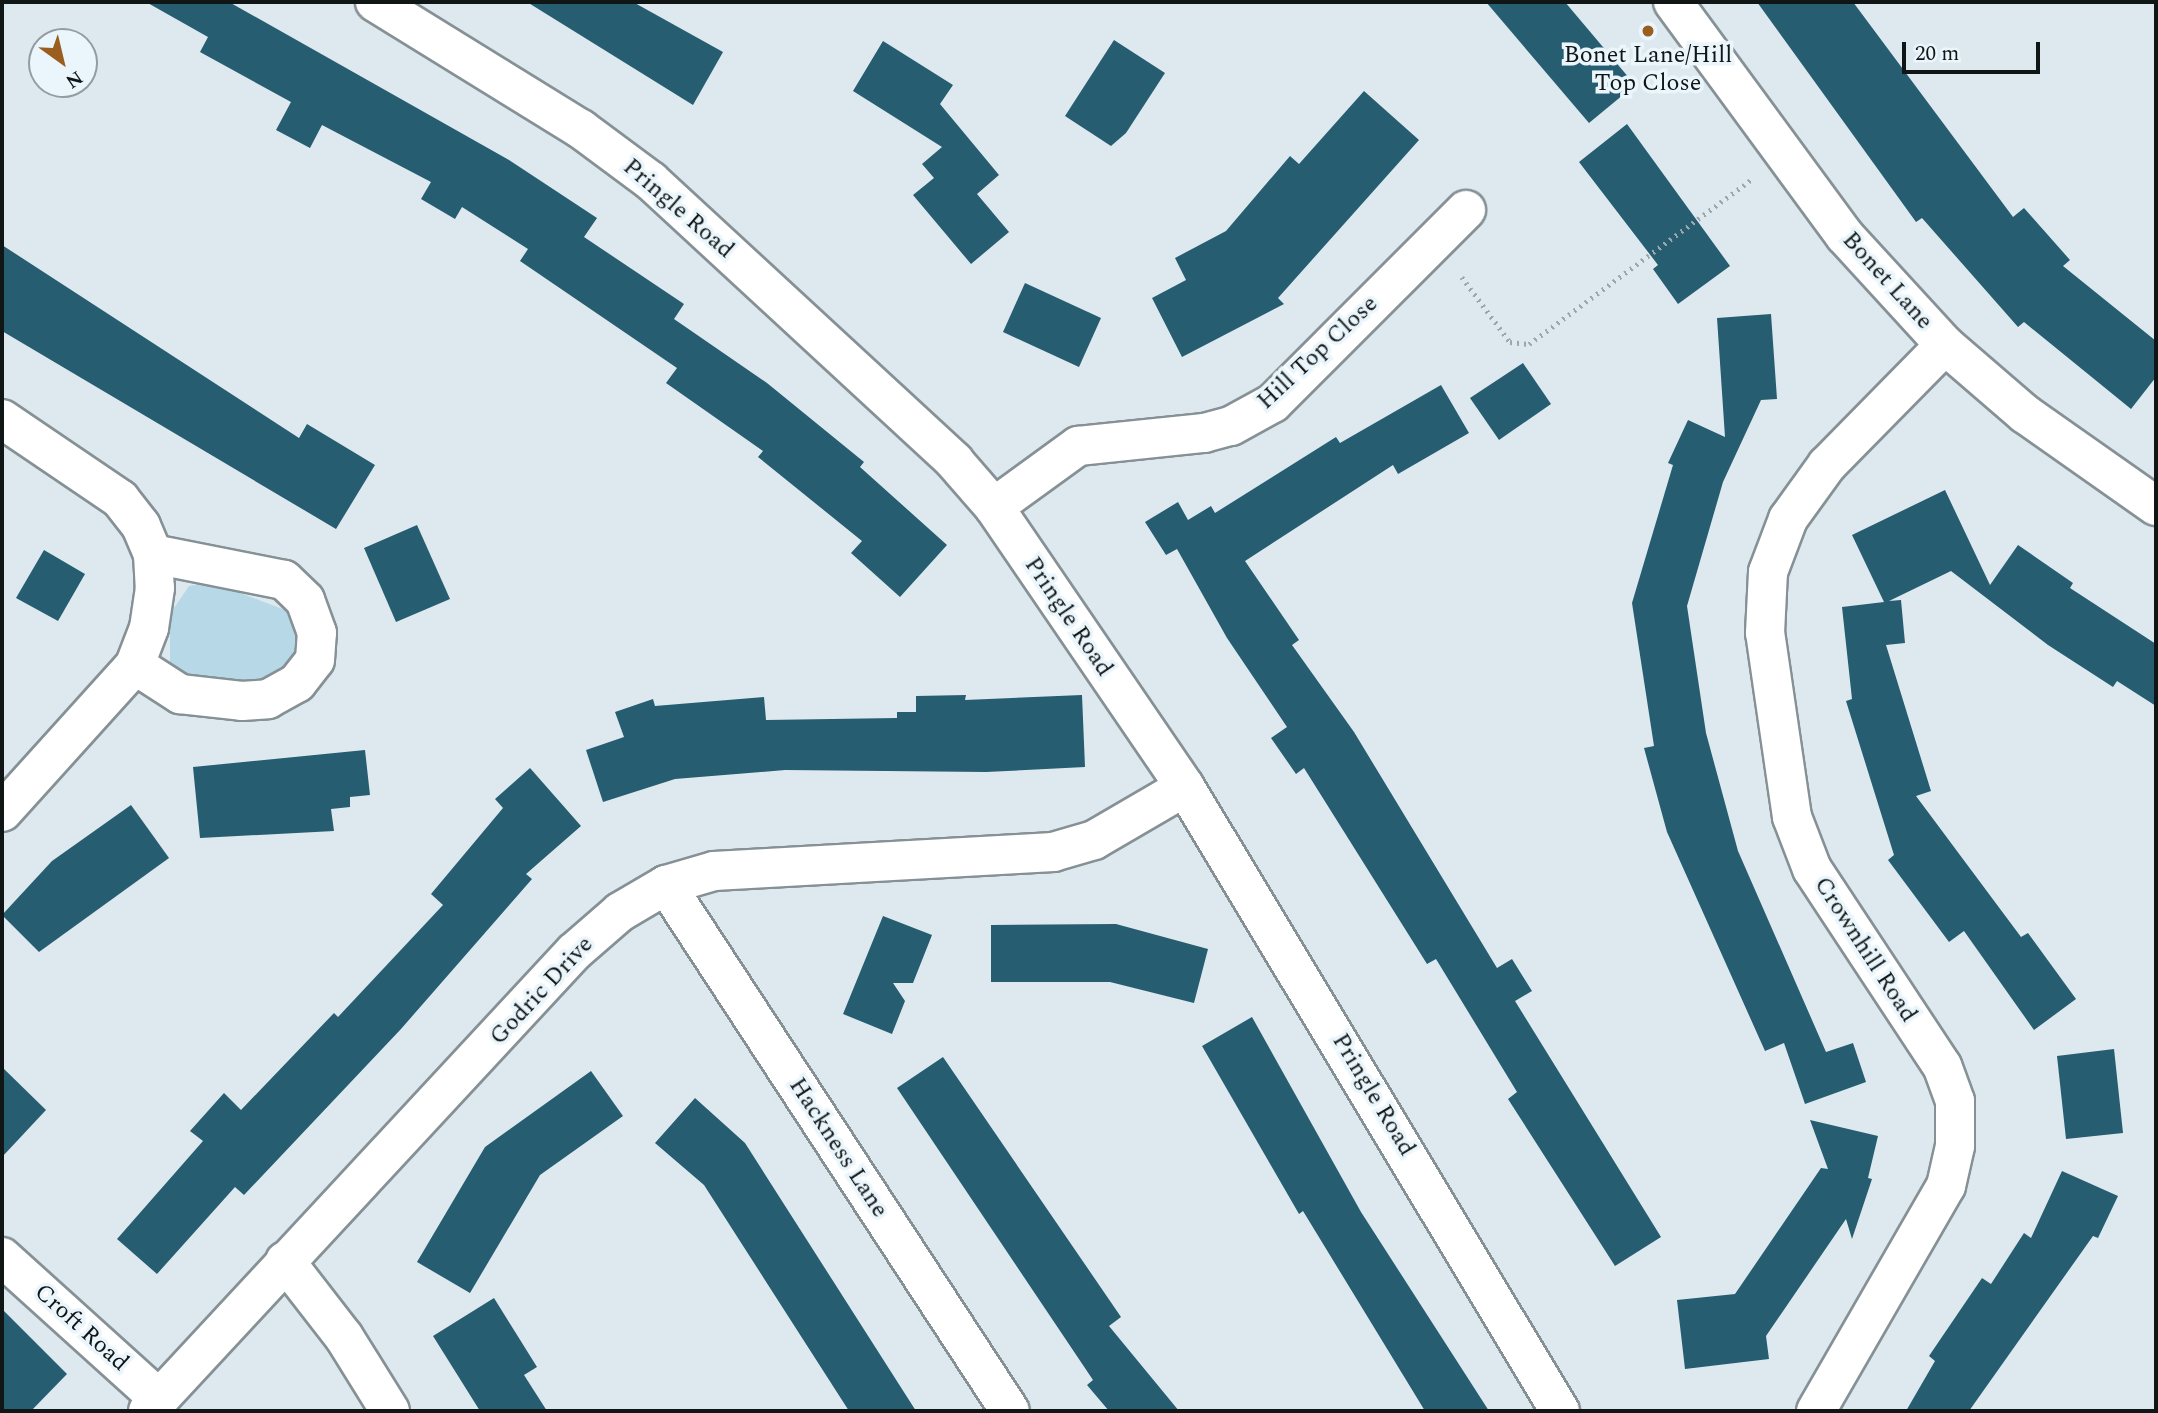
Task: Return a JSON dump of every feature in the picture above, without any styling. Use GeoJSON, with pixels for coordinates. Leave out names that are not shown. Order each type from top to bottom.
{"type":"FeatureCollection","features":[{"type":"Feature","properties":{"kind":"street","name":"Pringle Road"},"geometry":{"type":"LineString","coordinates":[[375,2],[581,129],[651,181],[954,461],[993,507],[1185,787],[1560,1411]]}},
{"type":"Feature","properties":{"kind":"street","name":"Bonet Lane"},"geometry":{"type":"LineString","coordinates":[[1673,2],[1845,236],[1945,345],[2025,414],[2156,506]]}},
{"type":"Feature","properties":{"kind":"street","name":"Hill Top Close"},"geometry":{"type":"LineString","coordinates":[[993,507],[1078,446],[1204,433],[1231,426],[1273,403],[1466,210]]}},
{"type":"Feature","properties":{"kind":"street","name":"Crownhill Road"},"geometry":{"type":"LineString","coordinates":[[1816,1411],[1946,1186],[1955,1146],[1955,1101],[1942,1066],[1812,869],[1792,817],[1765,633],[1768,572],[1788,519],[1827,466],[1945,345]]}},
{"type":"Feature","properties":{"kind":"street"},"geometry":{"type":"LineString","coordinates":[[2,419],[120,499],[153,554],[149,628],[135,665],[2,812]]}},
{"type":"Feature","properties":{"kind":"street"},"geometry":{"type":"LineString","coordinates":[[135,665],[180,694],[242,701],[268,699],[297,683],[315,660],[317,632],[305,600],[284,580],[153,554]]}},
{"type":"Feature","properties":{"kind":"street","name":"Godric Drive"},"geometry":{"type":"LineString","coordinates":[[154,1405],[285,1261],[499,1038],[574,952],[620,912],[666,885],[748,867],[1053,852],[1094,840],[1185,787]]}},
{"type":"Feature","properties":{"kind":"street","name":"Hackness Lane"},"geometry":{"type":"LineString","coordinates":[[666,885],[1010,1411]]}},
{"type":"Feature","properties":{"kind":"street","name":"Croft Road"},"geometry":{"type":"LineString","coordinates":[[2,1257],[154,1405]]}},
{"type":"Feature","properties":{"kind":"street"},"geometry":{"type":"LineString","coordinates":[[285,1261],[344,1336],[390,1411]]}},
{"type":"Feature","properties":{"kind":"path"},"geometry":{"type":"LineString","coordinates":[[1435,241],[1510,342],[1529,344],[1785,154]]}},
{"type":"Feature","properties":{"kind":"shaded area"},"geometry":{"type":"Polygon","coordinates":[[[211,582],[293,613],[302,631],[289,666],[270,678],[194,683],[179,677],[170,664],[170,614],[189,586],[211,582]]]}},
{"type":"Feature","properties":{"kind":"building"},"geometry":{"type":"Polygon","coordinates":[[[146,2],[229,2],[509,160],[597,218],[584,237],[684,304],[674,319],[767,383],[864,462],[860,467],[947,545],[900,597],[851,553],[862,541],[758,457],[763,451],[666,383],[677,368],[520,261],[528,249],[462,207],[455,219],[421,199],[431,182],[322,125],[310,148],[276,130],[291,102],[200,52],[208,37],[146,2]]]}},
{"type":"Feature","properties":{"kind":"building"},"geometry":{"type":"Polygon","coordinates":[[[527,2],[633,2],[723,52],[693,105],[527,2]]]}},
{"type":"Feature","properties":{"kind":"building"},"geometry":{"type":"Polygon","coordinates":[[[1486,2],[1565,2],[1635,85],[1589,123],[1486,2]]]}},
{"type":"Feature","properties":{"kind":"building"},"geometry":{"type":"Polygon","coordinates":[[[1757,2],[1853,2],[2013,217],[2024,208],[2070,260],[2063,266],[2156,341],[2156,377],[2131,409],[2024,322],[2018,327],[1922,218],[1916,222],[1757,2]]]}},
{"type":"Feature","properties":{"kind":"building"},"geometry":{"type":"Polygon","coordinates":[[[1114,40],[1165,73],[1126,133],[1111,146],[1065,116],[1114,40]]]}},
{"type":"Feature","properties":{"kind":"building"},"geometry":{"type":"Polygon","coordinates":[[[883,41],[953,85],[940,104],[999,175],[977,194],[1009,232],[971,264],[913,195],[934,178],[922,164],[942,147],[853,91],[883,41]]]}},
{"type":"Feature","properties":{"kind":"building"},"geometry":{"type":"Polygon","coordinates":[[[1364,91],[1419,140],[1278,298],[1284,304],[1182,357],[1152,298],[1186,280],[1175,258],[1226,231],[1290,156],[1299,164],[1364,91]]]}},
{"type":"Feature","properties":{"kind":"building"},"geometry":{"type":"Polygon","coordinates":[[[1627,124],[1730,266],[1678,304],[1653,269],[1658,265],[1579,162],[1627,124]]]}},
{"type":"Feature","properties":{"kind":"building"},"geometry":{"type":"Polygon","coordinates":[[[2,245],[299,438],[307,424],[375,465],[336,529],[2,331],[2,245]]]}},
{"type":"Feature","properties":{"kind":"building"},"geometry":{"type":"Polygon","coordinates":[[[1025,283],[1101,318],[1079,367],[1003,332],[1025,283]]]}},
{"type":"Feature","properties":{"kind":"building"},"geometry":{"type":"Polygon","coordinates":[[[1771,314],[1777,399],[1761,400],[1723,482],[1687,606],[1706,733],[1738,851],[1826,1052],[1853,1043],[1866,1082],[1805,1104],[1784,1043],[1765,1051],[1667,832],[1644,748],[1654,746],[1632,603],[1673,465],[1668,463],[1688,420],[1725,437],[1717,318],[1771,314]]]}},
{"type":"Feature","properties":{"kind":"building"},"geometry":{"type":"Polygon","coordinates":[[[1523,363],[1551,404],[1499,440],[1470,398],[1523,363]]]}},
{"type":"Feature","properties":{"kind":"building"},"geometry":{"type":"Polygon","coordinates":[[[1441,385],[1469,433],[1398,474],[1393,465],[1245,561],[1299,640],[1292,645],[1354,732],[1497,968],[1512,959],[1532,991],[1515,1001],[1661,1237],[1615,1266],[1508,1099],[1517,1092],[1436,959],[1427,964],[1304,768],[1296,774],[1271,738],[1287,727],[1227,638],[1177,549],[1166,555],[1145,522],[1178,502],[1188,520],[1211,506],[1215,513],[1336,437],[1340,443],[1441,385]]]}},
{"type":"Feature","properties":{"kind":"building"},"geometry":{"type":"Polygon","coordinates":[[[1945,490],[1990,585],[2018,545],[2073,583],[2070,588],[2156,644],[2156,706],[2117,681],[2113,687],[2048,645],[1951,571],[1889,601],[1901,600],[1905,643],[1886,645],[1931,791],[1916,796],[2021,937],[2028,933],[2076,999],[2034,1030],[1964,931],[1949,942],[1888,860],[1894,855],[1846,701],[1852,699],[1842,607],[1884,602],[1852,535],[1945,490]]]}},
{"type":"Feature","properties":{"kind":"building"},"geometry":{"type":"Polygon","coordinates":[[[417,525],[450,599],[396,622],[364,548],[417,525]]]}},
{"type":"Feature","properties":{"kind":"building"},"geometry":{"type":"Polygon","coordinates":[[[44,550],[85,574],[58,621],[16,598],[44,550]]]}},
{"type":"Feature","properties":{"kind":"building"},"geometry":{"type":"Polygon","coordinates":[[[966,695],[965,700],[1082,695],[1085,767],[986,772],[785,770],[675,779],[603,802],[586,750],[624,737],[615,712],[653,699],[655,706],[764,697],[766,720],[897,718],[897,712],[916,712],[916,696],[966,695]]]}},
{"type":"Feature","properties":{"kind":"building"},"geometry":{"type":"Polygon","coordinates":[[[365,750],[370,795],[350,797],[350,807],[331,809],[334,831],[200,838],[193,767],[365,750]]]}},
{"type":"Feature","properties":{"kind":"building"},"geometry":{"type":"Polygon","coordinates":[[[530,768],[581,826],[526,874],[532,879],[401,1029],[244,1195],[235,1187],[157,1274],[117,1239],[203,1141],[190,1131],[224,1093],[241,1110],[334,1013],[338,1017],[443,905],[431,894],[503,808],[495,799],[530,768]]]}},
{"type":"Feature","properties":{"kind":"building"},"geometry":{"type":"Polygon","coordinates":[[[131,805],[169,858],[39,952],[2,915],[52,861],[131,805]]]}},
{"type":"Feature","properties":{"kind":"building"},"geometry":{"type":"Polygon","coordinates":[[[883,916],[932,935],[913,983],[893,983],[905,1001],[892,1034],[843,1014],[883,916]]]}},
{"type":"Feature","properties":{"kind":"building"},"geometry":{"type":"Polygon","coordinates":[[[1116,924],[1208,949],[1194,1003],[1110,982],[991,982],[991,925],[1116,924]]]}},
{"type":"Feature","properties":{"kind":"building"},"geometry":{"type":"Polygon","coordinates":[[[1252,1017],[1361,1212],[1489,1411],[1425,1411],[1303,1211],[1299,1214],[1202,1046],[1252,1017]]]}},
{"type":"Feature","properties":{"kind":"building"},"geometry":{"type":"Polygon","coordinates":[[[2114,1049],[2123,1133],[2066,1139],[2057,1056],[2114,1049]]]}},
{"type":"Feature","properties":{"kind":"building"},"geometry":{"type":"Polygon","coordinates":[[[943,1057],[1121,1317],[1109,1326],[1179,1411],[1109,1411],[1087,1385],[1093,1380],[897,1088],[943,1057]]]}},
{"type":"Feature","properties":{"kind":"building"},"geometry":{"type":"Polygon","coordinates":[[[2,1067],[46,1110],[2,1157],[2,1067]]]}},
{"type":"Feature","properties":{"kind":"building"},"geometry":{"type":"Polygon","coordinates":[[[591,1071],[623,1116],[540,1175],[470,1293],[417,1262],[485,1147],[591,1071]]]}},
{"type":"Feature","properties":{"kind":"building"},"geometry":{"type":"Polygon","coordinates":[[[695,1098],[745,1143],[916,1411],[849,1411],[704,1185],[655,1143],[695,1098]]]}},
{"type":"Feature","properties":{"kind":"building"},"geometry":{"type":"Polygon","coordinates":[[[1810,1120],[1878,1136],[1868,1178],[1872,1179],[1852,1239],[1846,1219],[1766,1336],[1769,1359],[1685,1369],[1677,1300],[1735,1294],[1821,1168],[1828,1169],[1810,1120]]]}},
{"type":"Feature","properties":{"kind":"building"},"geometry":{"type":"Polygon","coordinates":[[[2062,1171],[2118,1196],[2098,1238],[2093,1236],[1969,1411],[1906,1411],[1935,1361],[1929,1356],[1982,1278],[1991,1284],[2024,1233],[2031,1238],[2062,1171]]]}},
{"type":"Feature","properties":{"kind":"building"},"geometry":{"type":"Polygon","coordinates":[[[494,1298],[537,1367],[524,1375],[547,1411],[480,1411],[433,1336],[494,1298]]]}},
{"type":"Feature","properties":{"kind":"building"},"geometry":{"type":"Polygon","coordinates":[[[2,1309],[67,1374],[31,1411],[2,1411],[2,1309]]]}},
{"type":"Feature","properties":{"kind":"place","name":"Bonet Lane/Hill Top Close"},"geometry":{"type":"Point","coordinates":[1648,31]}}]}
